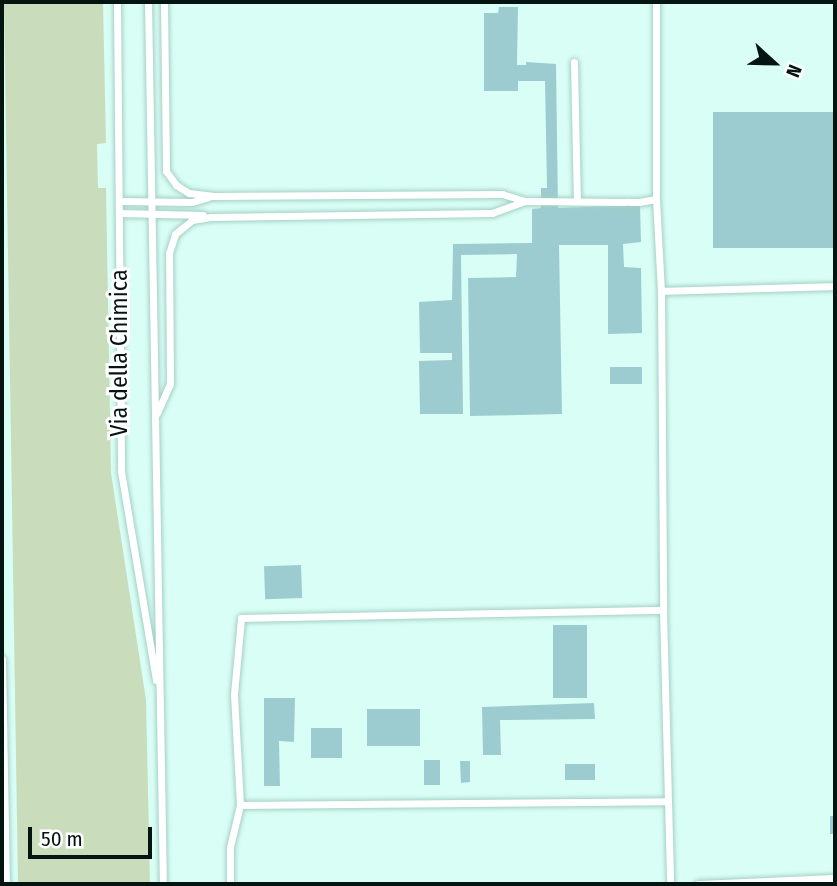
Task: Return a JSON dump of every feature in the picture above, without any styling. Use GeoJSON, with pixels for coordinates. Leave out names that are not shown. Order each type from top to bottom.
{"type":"FeatureCollection","features":[{"type":"Feature","properties":{"kind":"lane","name":"Via della Chimica"},"geometry":{"type":"LineString","coordinates":[[117,2],[121,471],[160,701]]}},
{"type":"Feature","properties":{"kind":"lane","name":"Via della Chimica"},"geometry":{"type":"LineString","coordinates":[[148,2],[163,884]]}},
{"type":"Feature","properties":{"kind":"lane"},"geometry":{"type":"LineString","coordinates":[[164,2],[166,171],[180,190],[212,196],[502,194],[525,201],[639,202],[656,199]]}},
{"type":"Feature","properties":{"kind":"lane"},"geometry":{"type":"LineString","coordinates":[[656,2],[656,199],[661,291],[663,610],[670,884]]}},
{"type":"Feature","properties":{"kind":"lane"},"geometry":{"type":"LineString","coordinates":[[574,62],[577,201]]}},
{"type":"Feature","properties":{"kind":"lane"},"geometry":{"type":"LineString","coordinates":[[119,201],[191,202],[212,196]]}},
{"type":"Feature","properties":{"kind":"lane"},"geometry":{"type":"LineString","coordinates":[[155,417],[170,384],[170,243],[182,226],[192,220],[211,217],[492,213],[525,201]]}},
{"type":"Feature","properties":{"kind":"lane"},"geometry":{"type":"LineString","coordinates":[[120,213],[190,213],[211,217]]}},
{"type":"Feature","properties":{"kind":"lane"},"geometry":{"type":"LineString","coordinates":[[661,291],[835,286]]}},
{"type":"Feature","properties":{"kind":"lane"},"geometry":{"type":"LineString","coordinates":[[230,884],[230,848],[240,805],[234,694],[241,618],[663,610]]}},
{"type":"Feature","properties":{"kind":"lane"},"geometry":{"type":"LineString","coordinates":[[2,659],[6,884]]}},
{"type":"Feature","properties":{"kind":"lane"},"geometry":{"type":"LineString","coordinates":[[240,805],[666,801]]}},
{"type":"Feature","properties":{"kind":"lane"},"geometry":{"type":"LineString","coordinates":[[698,884],[835,877]]}},
{"type":"Feature","properties":{"kind":"green space"},"geometry":{"type":"Polygon","coordinates":[[[4,2],[103,2],[106,143],[97,144],[98,188],[106,188],[111,473],[146,700],[150,884],[18,884],[4,2]]]}},
{"type":"Feature","properties":{"kind":"building"},"geometry":{"type":"Polygon","coordinates":[[[499,7],[518,7],[517,65],[526,65],[526,62],[556,64],[558,208],[640,205],[641,242],[623,244],[624,267],[641,268],[642,333],[608,334],[608,245],[559,245],[562,414],[470,416],[468,278],[516,277],[517,254],[461,255],[463,414],[420,414],[419,361],[452,360],[452,353],[420,353],[419,302],[452,300],[453,244],[532,243],[532,209],[541,208],[541,188],[547,188],[545,81],[518,81],[518,91],[484,91],[484,13],[498,13],[499,7]]]}},
{"type":"Feature","properties":{"kind":"building"},"geometry":{"type":"Polygon","coordinates":[[[713,112],[835,112],[835,248],[713,248],[713,112]]]}},
{"type":"Feature","properties":{"kind":"building"},"geometry":{"type":"Polygon","coordinates":[[[610,367],[642,367],[642,384],[610,384],[610,367]]]}},
{"type":"Feature","properties":{"kind":"building"},"geometry":{"type":"Polygon","coordinates":[[[301,565],[302,598],[265,599],[264,566],[301,565]]]}},
{"type":"Feature","properties":{"kind":"building"},"geometry":{"type":"Polygon","coordinates":[[[553,625],[587,625],[587,698],[553,698],[553,625]]]}},
{"type":"Feature","properties":{"kind":"building"},"geometry":{"type":"Polygon","coordinates":[[[264,698],[295,698],[294,742],[279,741],[280,786],[264,786],[264,698]]]}},
{"type":"Feature","properties":{"kind":"building"},"geometry":{"type":"Polygon","coordinates":[[[594,703],[595,719],[500,720],[501,755],[483,755],[482,707],[594,703]]]}},
{"type":"Feature","properties":{"kind":"building"},"geometry":{"type":"Polygon","coordinates":[[[367,709],[420,709],[420,746],[367,746],[367,709]]]}},
{"type":"Feature","properties":{"kind":"building"},"geometry":{"type":"Polygon","coordinates":[[[311,728],[342,728],[342,758],[311,758],[311,728]]]}},
{"type":"Feature","properties":{"kind":"building"},"geometry":{"type":"Polygon","coordinates":[[[424,760],[440,760],[440,785],[424,785],[424,760]]]}},
{"type":"Feature","properties":{"kind":"building"},"geometry":{"type":"Polygon","coordinates":[[[460,761],[470,761],[470,782],[461,783],[460,761]]]}},
{"type":"Feature","properties":{"kind":"building"},"geometry":{"type":"Polygon","coordinates":[[[565,764],[595,764],[595,780],[565,780],[565,764]]]}},
{"type":"Feature","properties":{"kind":"building"},"geometry":{"type":"Polygon","coordinates":[[[830,816],[835,816],[835,834],[830,834],[830,816]]]}}]}
